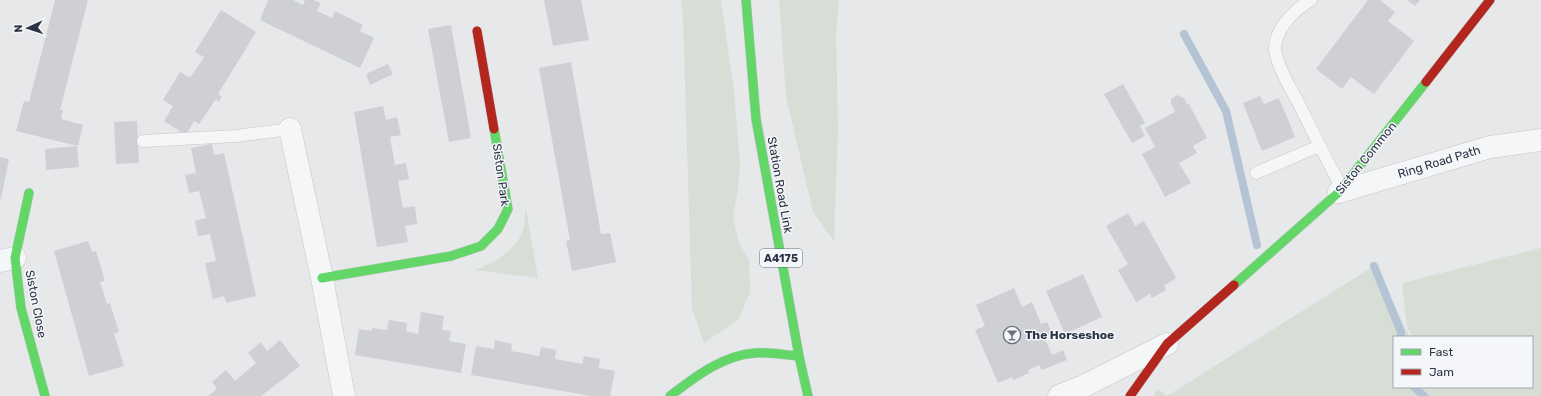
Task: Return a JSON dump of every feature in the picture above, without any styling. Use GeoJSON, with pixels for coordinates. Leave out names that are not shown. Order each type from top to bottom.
{"type":"FeatureCollection","features":[{"type":"Feature","properties":{"kind":"street","name":"Station Road Link"},"geometry":{"type":"LineString","coordinates":[[746,0],[756,119],[799,356],[808,396]]}},
{"type":"Feature","properties":{"kind":"street","name":"Siston Common"},"geometry":{"type":"LineString","coordinates":[[1130,396],[1167,344],[1341,190],[1490,0]]}},
{"type":"Feature","properties":{"kind":"street","name":"Siston Park"},"geometry":{"type":"LineString","coordinates":[[322,278],[451,256],[481,246],[498,229],[508,209],[477,31]]}},
{"type":"Feature","properties":{"kind":"street"},"geometry":{"type":"LineString","coordinates":[[290,129],[322,278],[344,396]]}},
{"type":"Feature","properties":{"kind":"street","name":"Ring Road Path"},"geometry":{"type":"LineString","coordinates":[[1341,190],[1490,147],[1541,140]]}},
{"type":"Feature","properties":{"kind":"street","name":"Siston Close"},"geometry":{"type":"LineString","coordinates":[[30,193],[8,260],[44,396]]}},
{"type":"Feature","properties":{"kind":"street","name":"Siston Common"},"geometry":{"type":"LineString","coordinates":[[1059,396],[1084,386],[1167,344]]}},
{"type":"Feature","properties":{"kind":"street"},"geometry":{"type":"LineString","coordinates":[[670,396],[693,378],[729,358],[755,353],[799,356]]}},
{"type":"Feature","properties":{"kind":"lane"},"geometry":{"type":"LineString","coordinates":[[1311,0],[1303,5],[1279,30],[1275,49],[1287,80],[1341,190]]}},
{"type":"Feature","properties":{"kind":"lane"},"geometry":{"type":"LineString","coordinates":[[143,141],[236,136],[290,129]]}},
{"type":"Feature","properties":{"kind":"lane"},"geometry":{"type":"LineString","coordinates":[[1256,172],[1319,146]]}},
{"type":"Feature","properties":{"kind":"shaded area"},"geometry":{"type":"Polygon","coordinates":[[[681,0],[721,0],[734,91],[740,162],[738,189],[733,216],[738,241],[749,260],[750,292],[738,320],[704,343],[692,309],[683,16],[681,0]]]}},
{"type":"Feature","properties":{"kind":"shaded area"},"geometry":{"type":"Polygon","coordinates":[[[779,0],[839,0],[836,33],[838,130],[834,241],[813,212],[786,96],[779,0]]]}},
{"type":"Feature","properties":{"kind":"shaded area"},"geometry":{"type":"Polygon","coordinates":[[[526,208],[538,278],[475,270],[496,260],[514,246],[523,230],[526,208]]]}},
{"type":"Feature","properties":{"kind":"shaded area"},"geometry":{"type":"Polygon","coordinates":[[[1541,248],[1541,396],[1167,396],[1374,266],[1409,336],[1393,336],[1393,388],[1533,388],[1533,336],[1412,336],[1407,326],[1402,283],[1541,248]]]}},
{"type":"Feature","properties":{"kind":"shaded area"},"geometry":{"type":"Polygon","coordinates":[[[1158,389],[1167,396],[1153,396],[1158,389]]]}},
{"type":"Feature","properties":{"kind":"building"},"geometry":{"type":"Polygon","coordinates":[[[55,0],[88,0],[60,110],[63,110],[61,119],[83,125],[78,146],[16,131],[24,101],[29,102],[55,0]]]}},
{"type":"Feature","properties":{"kind":"building"},"geometry":{"type":"Polygon","coordinates":[[[268,0],[293,0],[303,5],[305,0],[313,0],[321,3],[317,11],[332,18],[335,11],[363,25],[360,31],[374,38],[360,68],[260,20],[268,0]]]}},
{"type":"Feature","properties":{"kind":"building"},"geometry":{"type":"Polygon","coordinates":[[[544,0],[581,0],[589,40],[553,46],[544,0]]]}},
{"type":"Feature","properties":{"kind":"building"},"geometry":{"type":"Polygon","coordinates":[[[1368,0],[1380,0],[1395,12],[1388,21],[1414,41],[1374,94],[1351,77],[1342,89],[1316,69],[1368,0]]]}},
{"type":"Feature","properties":{"kind":"building"},"geometry":{"type":"Polygon","coordinates":[[[1407,0],[1420,0],[1415,6],[1407,0]]]}},
{"type":"Feature","properties":{"kind":"building"},"geometry":{"type":"Polygon","coordinates":[[[221,10],[256,32],[218,94],[222,97],[219,102],[216,99],[199,124],[194,121],[186,135],[164,121],[173,106],[163,100],[180,72],[190,78],[204,57],[195,52],[221,10]]]}},
{"type":"Feature","properties":{"kind":"building"},"geometry":{"type":"Polygon","coordinates":[[[451,25],[471,138],[449,142],[428,29],[451,25]]]}},
{"type":"Feature","properties":{"kind":"building"},"geometry":{"type":"Polygon","coordinates":[[[571,62],[601,234],[610,233],[616,262],[572,271],[566,241],[570,240],[539,68],[571,62]]]}},
{"type":"Feature","properties":{"kind":"building"},"geometry":{"type":"Polygon","coordinates":[[[388,64],[393,74],[370,85],[366,74],[388,64]]]}},
{"type":"Feature","properties":{"kind":"building"},"geometry":{"type":"Polygon","coordinates":[[[1123,84],[1145,123],[1140,126],[1145,136],[1132,143],[1104,94],[1123,84]]]}},
{"type":"Feature","properties":{"kind":"building"},"geometry":{"type":"Polygon","coordinates":[[[1177,95],[1184,98],[1187,104],[1189,104],[1207,138],[1193,146],[1197,153],[1179,163],[1191,183],[1165,197],[1142,154],[1155,147],[1145,128],[1175,112],[1171,99],[1177,95]]]}},
{"type":"Feature","properties":{"kind":"building"},"geometry":{"type":"Polygon","coordinates":[[[1260,96],[1264,104],[1279,98],[1295,137],[1262,151],[1243,103],[1260,96]]]}},
{"type":"Feature","properties":{"kind":"building"},"geometry":{"type":"Polygon","coordinates":[[[383,106],[386,120],[397,117],[401,135],[390,137],[395,165],[406,163],[409,179],[398,181],[403,208],[415,206],[417,224],[405,226],[408,242],[377,247],[354,112],[383,106]]]}},
{"type":"Feature","properties":{"kind":"building"},"geometry":{"type":"Polygon","coordinates":[[[137,121],[139,163],[116,164],[114,122],[137,121]]]}},
{"type":"Feature","properties":{"kind":"building"},"geometry":{"type":"Polygon","coordinates":[[[212,144],[214,155],[224,153],[256,296],[226,303],[224,296],[213,299],[205,263],[216,261],[210,234],[198,236],[195,221],[206,218],[199,191],[189,193],[185,175],[196,173],[191,148],[212,144]]]}},
{"type":"Feature","properties":{"kind":"building"},"geometry":{"type":"Polygon","coordinates":[[[77,146],[79,167],[46,170],[45,149],[77,146]]]}},
{"type":"Feature","properties":{"kind":"building"},"geometry":{"type":"Polygon","coordinates":[[[0,157],[9,159],[1,199],[0,199],[0,157]]]}},
{"type":"Feature","properties":{"kind":"building"},"geometry":{"type":"Polygon","coordinates":[[[1128,213],[1135,226],[1144,221],[1176,278],[1164,286],[1166,290],[1152,298],[1150,294],[1136,302],[1118,270],[1128,264],[1106,226],[1128,213]]]}},
{"type":"Feature","properties":{"kind":"building"},"geometry":{"type":"Polygon","coordinates":[[[88,241],[92,252],[96,251],[105,281],[100,282],[107,304],[110,303],[119,332],[114,334],[124,366],[89,376],[54,251],[88,241]]]}},
{"type":"Feature","properties":{"kind":"building"},"geometry":{"type":"Polygon","coordinates":[[[1083,274],[1102,317],[1065,334],[1046,291],[1083,274]]]}},
{"type":"Feature","properties":{"kind":"building","name":"The Horseshoe"},"geometry":{"type":"Polygon","coordinates":[[[1014,288],[1022,307],[1032,302],[1041,324],[1047,322],[1052,333],[1044,337],[1052,355],[1063,350],[1067,360],[1042,370],[1039,365],[1028,370],[1029,373],[1013,380],[1012,377],[998,383],[975,330],[985,326],[976,305],[1014,288]]]}},
{"type":"Feature","properties":{"kind":"building"},"geometry":{"type":"Polygon","coordinates":[[[421,312],[444,316],[442,330],[451,331],[449,341],[466,344],[461,373],[355,355],[359,329],[372,331],[372,328],[387,330],[389,320],[407,323],[406,331],[418,334],[421,312]]]}},
{"type":"Feature","properties":{"kind":"building"},"geometry":{"type":"Polygon","coordinates":[[[280,340],[300,366],[261,396],[208,396],[217,389],[212,382],[226,370],[235,381],[256,363],[248,353],[261,342],[267,351],[280,340]]]}},
{"type":"Feature","properties":{"kind":"building"},"geometry":{"type":"Polygon","coordinates":[[[495,340],[512,344],[511,351],[539,356],[541,347],[556,350],[555,359],[582,364],[584,356],[600,359],[599,368],[615,371],[610,396],[591,396],[471,375],[476,346],[494,349],[495,340]]]}},
{"type":"Feature","properties":{"kind":"waterway"},"geometry":{"type":"LineString","coordinates":[[1184,34],[1226,111],[1257,245]]}},
{"type":"Feature","properties":{"kind":"waterway"},"geometry":{"type":"LineString","coordinates":[[1374,266],[1401,332],[1401,336]]}},
{"type":"Feature","properties":{"kind":"waterway"},"geometry":{"type":"LineString","coordinates":[[1415,388],[1424,396]]}},
{"type":"Feature","properties":{"kind":"traffic: fast"},"geometry":{"type":"LineString","coordinates":[[746,0],[756,119],[799,356],[808,396]]}},
{"type":"Feature","properties":{"kind":"traffic: fast"},"geometry":{"type":"LineString","coordinates":[[1234,285],[1339,192],[1426,82]]}},
{"type":"Feature","properties":{"kind":"traffic: fast"},"geometry":{"type":"LineString","coordinates":[[322,278],[451,256],[481,246],[498,229],[508,209],[494,129]]}},
{"type":"Feature","properties":{"kind":"traffic: fast"},"geometry":{"type":"LineString","coordinates":[[29,193],[15,258],[21,308],[45,396]]}},
{"type":"Feature","properties":{"kind":"traffic: fast"},"geometry":{"type":"LineString","coordinates":[[670,396],[710,368],[732,358],[755,353],[799,356]]}},
{"type":"Feature","properties":{"kind":"traffic: jam"},"geometry":{"type":"LineString","coordinates":[[1426,82],[1490,0]]}},
{"type":"Feature","properties":{"kind":"traffic: jam"},"geometry":{"type":"LineString","coordinates":[[477,31],[494,129]]}},
{"type":"Feature","properties":{"kind":"traffic: jam"},"geometry":{"type":"LineString","coordinates":[[1130,396],[1167,344],[1234,285]]}},
{"type":"Feature","properties":{"kind":"place","name":"The Horseshoe"},"geometry":{"type":"Point","coordinates":[1012,335]}}]}
